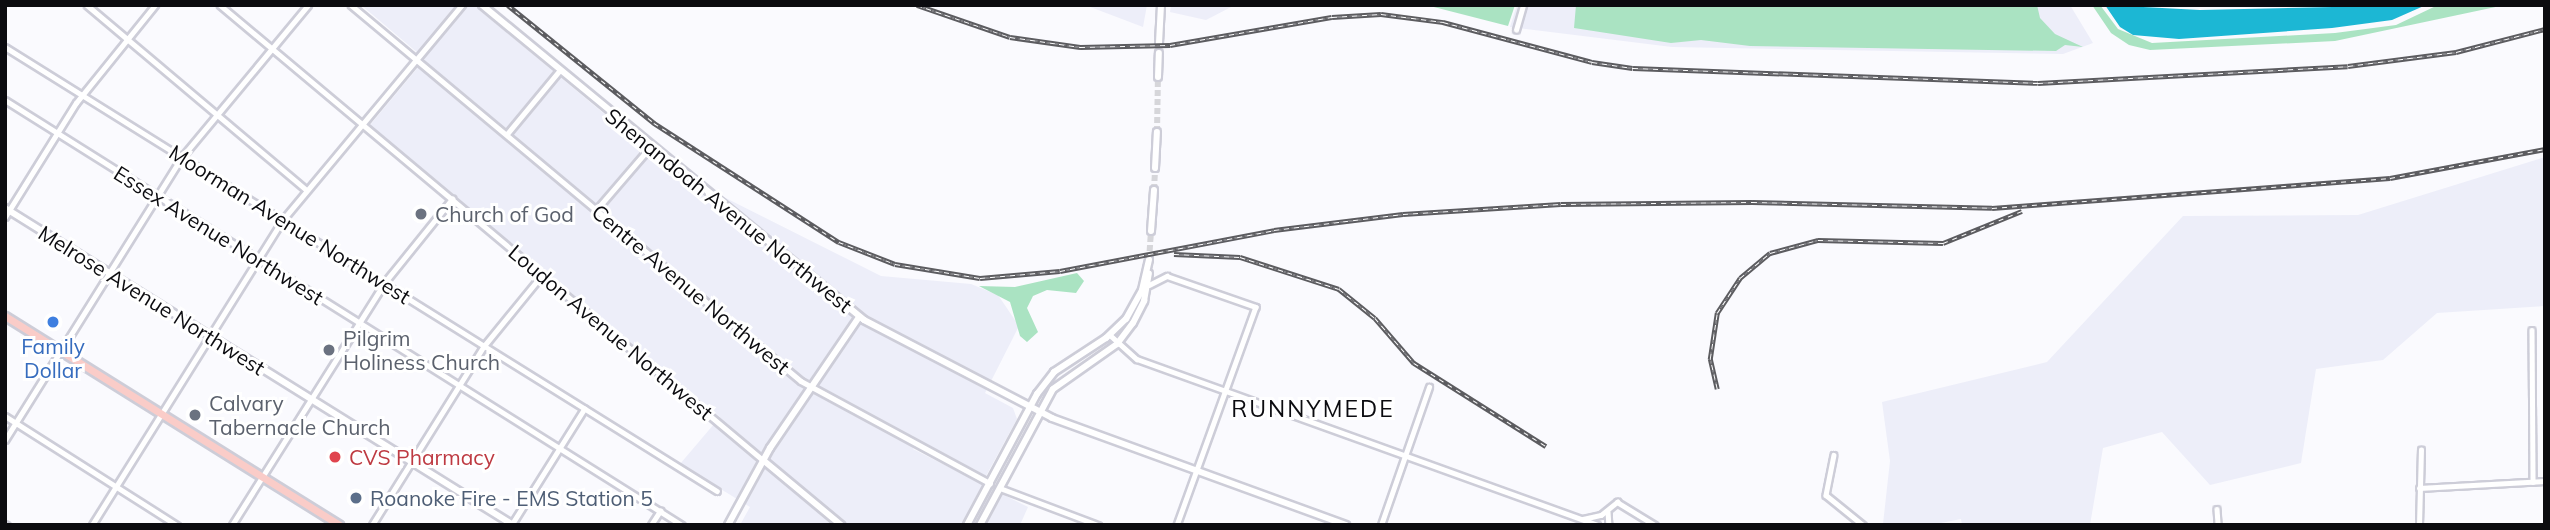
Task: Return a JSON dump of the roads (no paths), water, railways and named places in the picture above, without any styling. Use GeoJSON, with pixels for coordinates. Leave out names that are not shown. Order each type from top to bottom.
{"type":"FeatureCollection","features":[{"type":"Feature","properties":{"kind":"main road"},"geometry":{"type":"LineString","coordinates":[[5,316],[339,525]]}},
{"type":"Feature","properties":{"kind":"street"},"geometry":{"type":"LineString","coordinates":[[87,5],[307,190]]}},
{"type":"Feature","properties":{"kind":"street"},"geometry":{"type":"LineString","coordinates":[[7,212],[82,94],[155,5]]}},
{"type":"Feature","properties":{"kind":"street","name":"Loudon Avenue Northwest"},"geometry":{"type":"LineString","coordinates":[[220,5],[842,525]]}},
{"type":"Feature","properties":{"kind":"street"},"geometry":{"type":"LineString","coordinates":[[5,440],[182,157],[308,5]]}},
{"type":"Feature","properties":{"kind":"street","name":"Centre Avenue Northwest"},"geometry":{"type":"LineString","coordinates":[[351,5],[811,388],[990,483]]}},
{"type":"Feature","properties":{"kind":"street"},"geometry":{"type":"LineString","coordinates":[[92,525],[283,220],[461,5]]}},
{"type":"Feature","properties":{"kind":"street","name":"Shenandoah Avenue Northwest"},"geometry":{"type":"LineString","coordinates":[[482,5],[859,317],[1040,413],[1346,525]]}},
{"type":"Feature","properties":{"kind":"street"},"geometry":{"type":"LineString","coordinates":[[1159,43],[1161,5]]}},
{"type":"Feature","properties":{"kind":"street"},"geometry":{"type":"LineString","coordinates":[[1516,30],[1523,5]]}},
{"type":"Feature","properties":{"kind":"street","name":"Moorman Avenue Northwest"},"geometry":{"type":"LineString","coordinates":[[5,47],[717,491]]}},
{"type":"Feature","properties":{"kind":"street"},"geometry":{"type":"LineString","coordinates":[[1158,77],[1159,53]]}},
{"type":"Feature","properties":{"kind":"street"},"geometry":{"type":"LineString","coordinates":[[507,134],[560,70]]}},
{"type":"Feature","properties":{"kind":"street","name":"Essex Avenue Northwest"},"geometry":{"type":"LineString","coordinates":[[5,100],[682,525]]}},
{"type":"Feature","properties":{"kind":"street"},"geometry":{"type":"LineString","coordinates":[[1155,168],[1157,132]]}},
{"type":"Feature","properties":{"kind":"street"},"geometry":{"type":"LineString","coordinates":[[597,209],[651,146]]}},
{"type":"Feature","properties":{"kind":"street"},"geometry":{"type":"LineString","coordinates":[[1151,232],[1154,190]]}},
{"type":"Feature","properties":{"kind":"street"},"geometry":{"type":"LineString","coordinates":[[232,525],[385,282],[452,199]]}},
{"type":"Feature","properties":{"kind":"street","name":"Melrose Avenue Northwest"},"geometry":{"type":"LineString","coordinates":[[7,212],[110,273],[512,525]]}},
{"type":"Feature","properties":{"kind":"street"},"geometry":{"type":"LineString","coordinates":[[967,525],[1029,408],[1054,372],[1110,335],[1136,303],[1149,260],[1149,285],[1139,312],[1117,344],[1068,375],[1040,413],[980,525]]}},
{"type":"Feature","properties":{"kind":"street"},"geometry":{"type":"LineString","coordinates":[[372,525],[484,346],[542,275]]}},
{"type":"Feature","properties":{"kind":"street"},"geometry":{"type":"LineString","coordinates":[[1149,285],[1167,276],[1256,307],[1177,525]]}},
{"type":"Feature","properties":{"kind":"street"},"geometry":{"type":"LineString","coordinates":[[728,525],[763,460],[859,317]]}},
{"type":"Feature","properties":{"kind":"street"},"geometry":{"type":"LineString","coordinates":[[2532,330],[2532,482]]}},
{"type":"Feature","properties":{"kind":"street"},"geometry":{"type":"LineString","coordinates":[[1110,335],[1137,359],[1597,525]]}},
{"type":"Feature","properties":{"kind":"street"},"geometry":{"type":"LineString","coordinates":[[1381,525],[1429,387]]}},
{"type":"Feature","properties":{"kind":"street"},"geometry":{"type":"LineString","coordinates":[[512,525],[584,409]]}},
{"type":"Feature","properties":{"kind":"street"},"geometry":{"type":"LineString","coordinates":[[5,416],[177,525]]}},
{"type":"Feature","properties":{"kind":"street"},"geometry":{"type":"LineString","coordinates":[[2419,525],[2421,450]]}},
{"type":"Feature","properties":{"kind":"street"},"geometry":{"type":"LineString","coordinates":[[1834,455],[1826,495],[1863,525]]}},
{"type":"Feature","properties":{"kind":"street"},"geometry":{"type":"LineString","coordinates":[[2419,488],[2545,481]]}},
{"type":"Feature","properties":{"kind":"street"},"geometry":{"type":"LineString","coordinates":[[999,488],[1098,525]]}},
{"type":"Feature","properties":{"kind":"street"},"geometry":{"type":"LineString","coordinates":[[1583,519],[1608,511],[1617,502],[1655,525]]}},
{"type":"Feature","properties":{"kind":"street"},"geometry":{"type":"LineString","coordinates":[[2217,509],[2218,525]]}},
{"type":"Feature","properties":{"kind":"street"},"geometry":{"type":"LineString","coordinates":[[651,525],[660,511]]}},
{"type":"Feature","properties":{"kind":"street"},"geometry":{"type":"LineString","coordinates":[[1608,511],[1609,525]]}},
{"type":"Feature","properties":{"kind":"water"},"geometry":{"type":"Polygon","coordinates":[[[2105,5],[2200,10],[2426,5],[2392,20],[2332,28],[2179,39],[2133,35],[2120,27],[2105,5]]]}},
{"type":"Feature","properties":{"kind":"tunnel"},"geometry":{"type":"LineString","coordinates":[[1157,132],[1158,77]]}},
{"type":"Feature","properties":{"kind":"tunnel"},"geometry":{"type":"LineString","coordinates":[[1154,190],[1155,168]]}},
{"type":"Feature","properties":{"kind":"tunnel"},"geometry":{"type":"LineString","coordinates":[[1149,260],[1151,231]]}},
{"type":"Feature","properties":{"kind":"railway"},"geometry":{"type":"LineString","coordinates":[[508,5],[654,123],[839,242],[895,264],[980,278],[1060,271],[1274,230],[1403,214],[1561,204],[1752,202],[1992,208],[2390,178],[2545,149]]}},
{"type":"Feature","properties":{"kind":"railway"},"geometry":{"type":"LineString","coordinates":[[917,5],[1010,37],[1080,47],[1170,45],[1332,17],[1381,14],[1443,22],[1592,62],[1633,68],[2038,83],[2348,66],[2456,52],[2545,29]]}},
{"type":"Feature","properties":{"kind":"railway"},"geometry":{"type":"LineString","coordinates":[[1717,389],[1710,359],[1717,313],[1740,278],[1770,253],[1818,240],[1943,243],[2022,211]]}},
{"type":"Feature","properties":{"kind":"railway"},"geometry":{"type":"LineString","coordinates":[[1174,254],[1240,257],[1339,289],[1375,318],[1414,363],[1546,446]]}},
{"type":"Feature","properties":{"kind":"place","name":"Church of God"},"geometry":{"type":"Point","coordinates":[421,214]}},
{"type":"Feature","properties":{"kind":"place","name":"Family Dollar"},"geometry":{"type":"Point","coordinates":[53,322]}},
{"type":"Feature","properties":{"kind":"place","name":"Pilgrim Holiness Church"},"geometry":{"type":"Point","coordinates":[329,350]}},
{"type":"Feature","properties":{"kind":"place","name":"Calvary Tabernacle Church"},"geometry":{"type":"Point","coordinates":[195,415]}},
{"type":"Feature","properties":{"kind":"place","name":"CVS Pharmacy"},"geometry":{"type":"Point","coordinates":[335,457]}},
{"type":"Feature","properties":{"kind":"place","name":"Roanoke Fire - EMS Station 5"},"geometry":{"type":"Point","coordinates":[356,498]}},
{"type":"Feature","properties":{"kind":"district","name":"RUNNYMEDE"},"geometry":{"type":"Point","coordinates":[1313,409]}}]}
